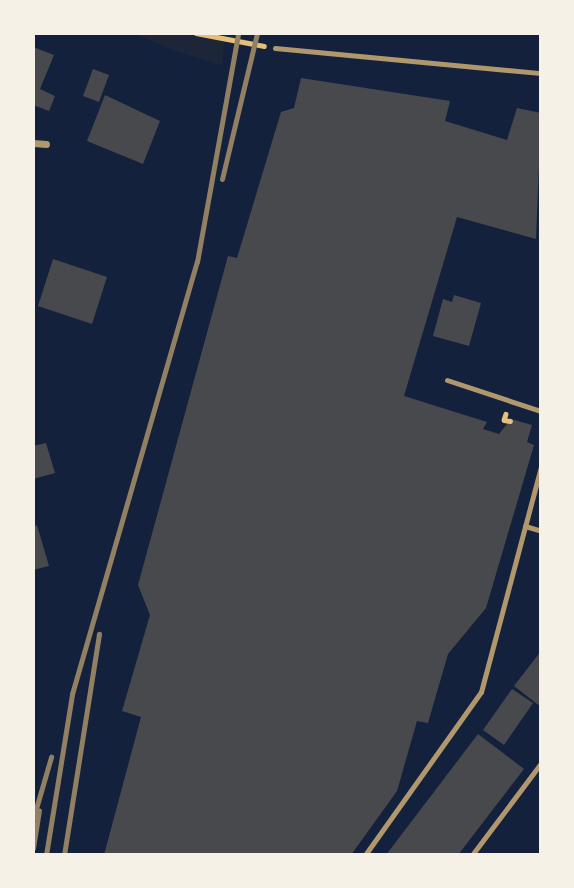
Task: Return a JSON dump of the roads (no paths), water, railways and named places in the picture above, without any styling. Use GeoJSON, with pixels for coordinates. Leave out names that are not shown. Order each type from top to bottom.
{"type":"FeatureCollection","features":[{"type":"Feature","properties":{"kind":"street"},"geometry":{"type":"LineString","coordinates":[[33,143],[46,144]]}},
{"type":"Feature","properties":{"kind":"lane"},"geometry":{"type":"LineString","coordinates":[[275,48],[541,73]]}},
{"type":"Feature","properties":{"kind":"lane"},"geometry":{"type":"LineString","coordinates":[[447,380],[541,411]]}},
{"type":"Feature","properties":{"kind":"lane"},"geometry":{"type":"LineString","coordinates":[[365,855],[481,692],[541,467]]}},
{"type":"Feature","properties":{"kind":"lane"},"geometry":{"type":"LineString","coordinates":[[525,526],[541,531]]}},
{"type":"Feature","properties":{"kind":"lane"},"geometry":{"type":"LineString","coordinates":[[472,855],[541,763]]}},
{"type":"Feature","properties":{"kind":"railway"},"geometry":{"type":"LineString","coordinates":[[46,855],[72,694],[197,262],[238,33]]}},
{"type":"Feature","properties":{"kind":"railway"},"geometry":{"type":"LineString","coordinates":[[222,179],[257,33]]}},
{"type":"Feature","properties":{"kind":"railway"},"geometry":{"type":"LineString","coordinates":[[64,855],[99,634]]}},
{"type":"Feature","properties":{"kind":"railway"},"geometry":{"type":"LineString","coordinates":[[33,819],[51,757]]}},
{"type":"Feature","properties":{"kind":"railway"},"geometry":{"type":"LineString","coordinates":[[33,848],[39,810]]}}]}
